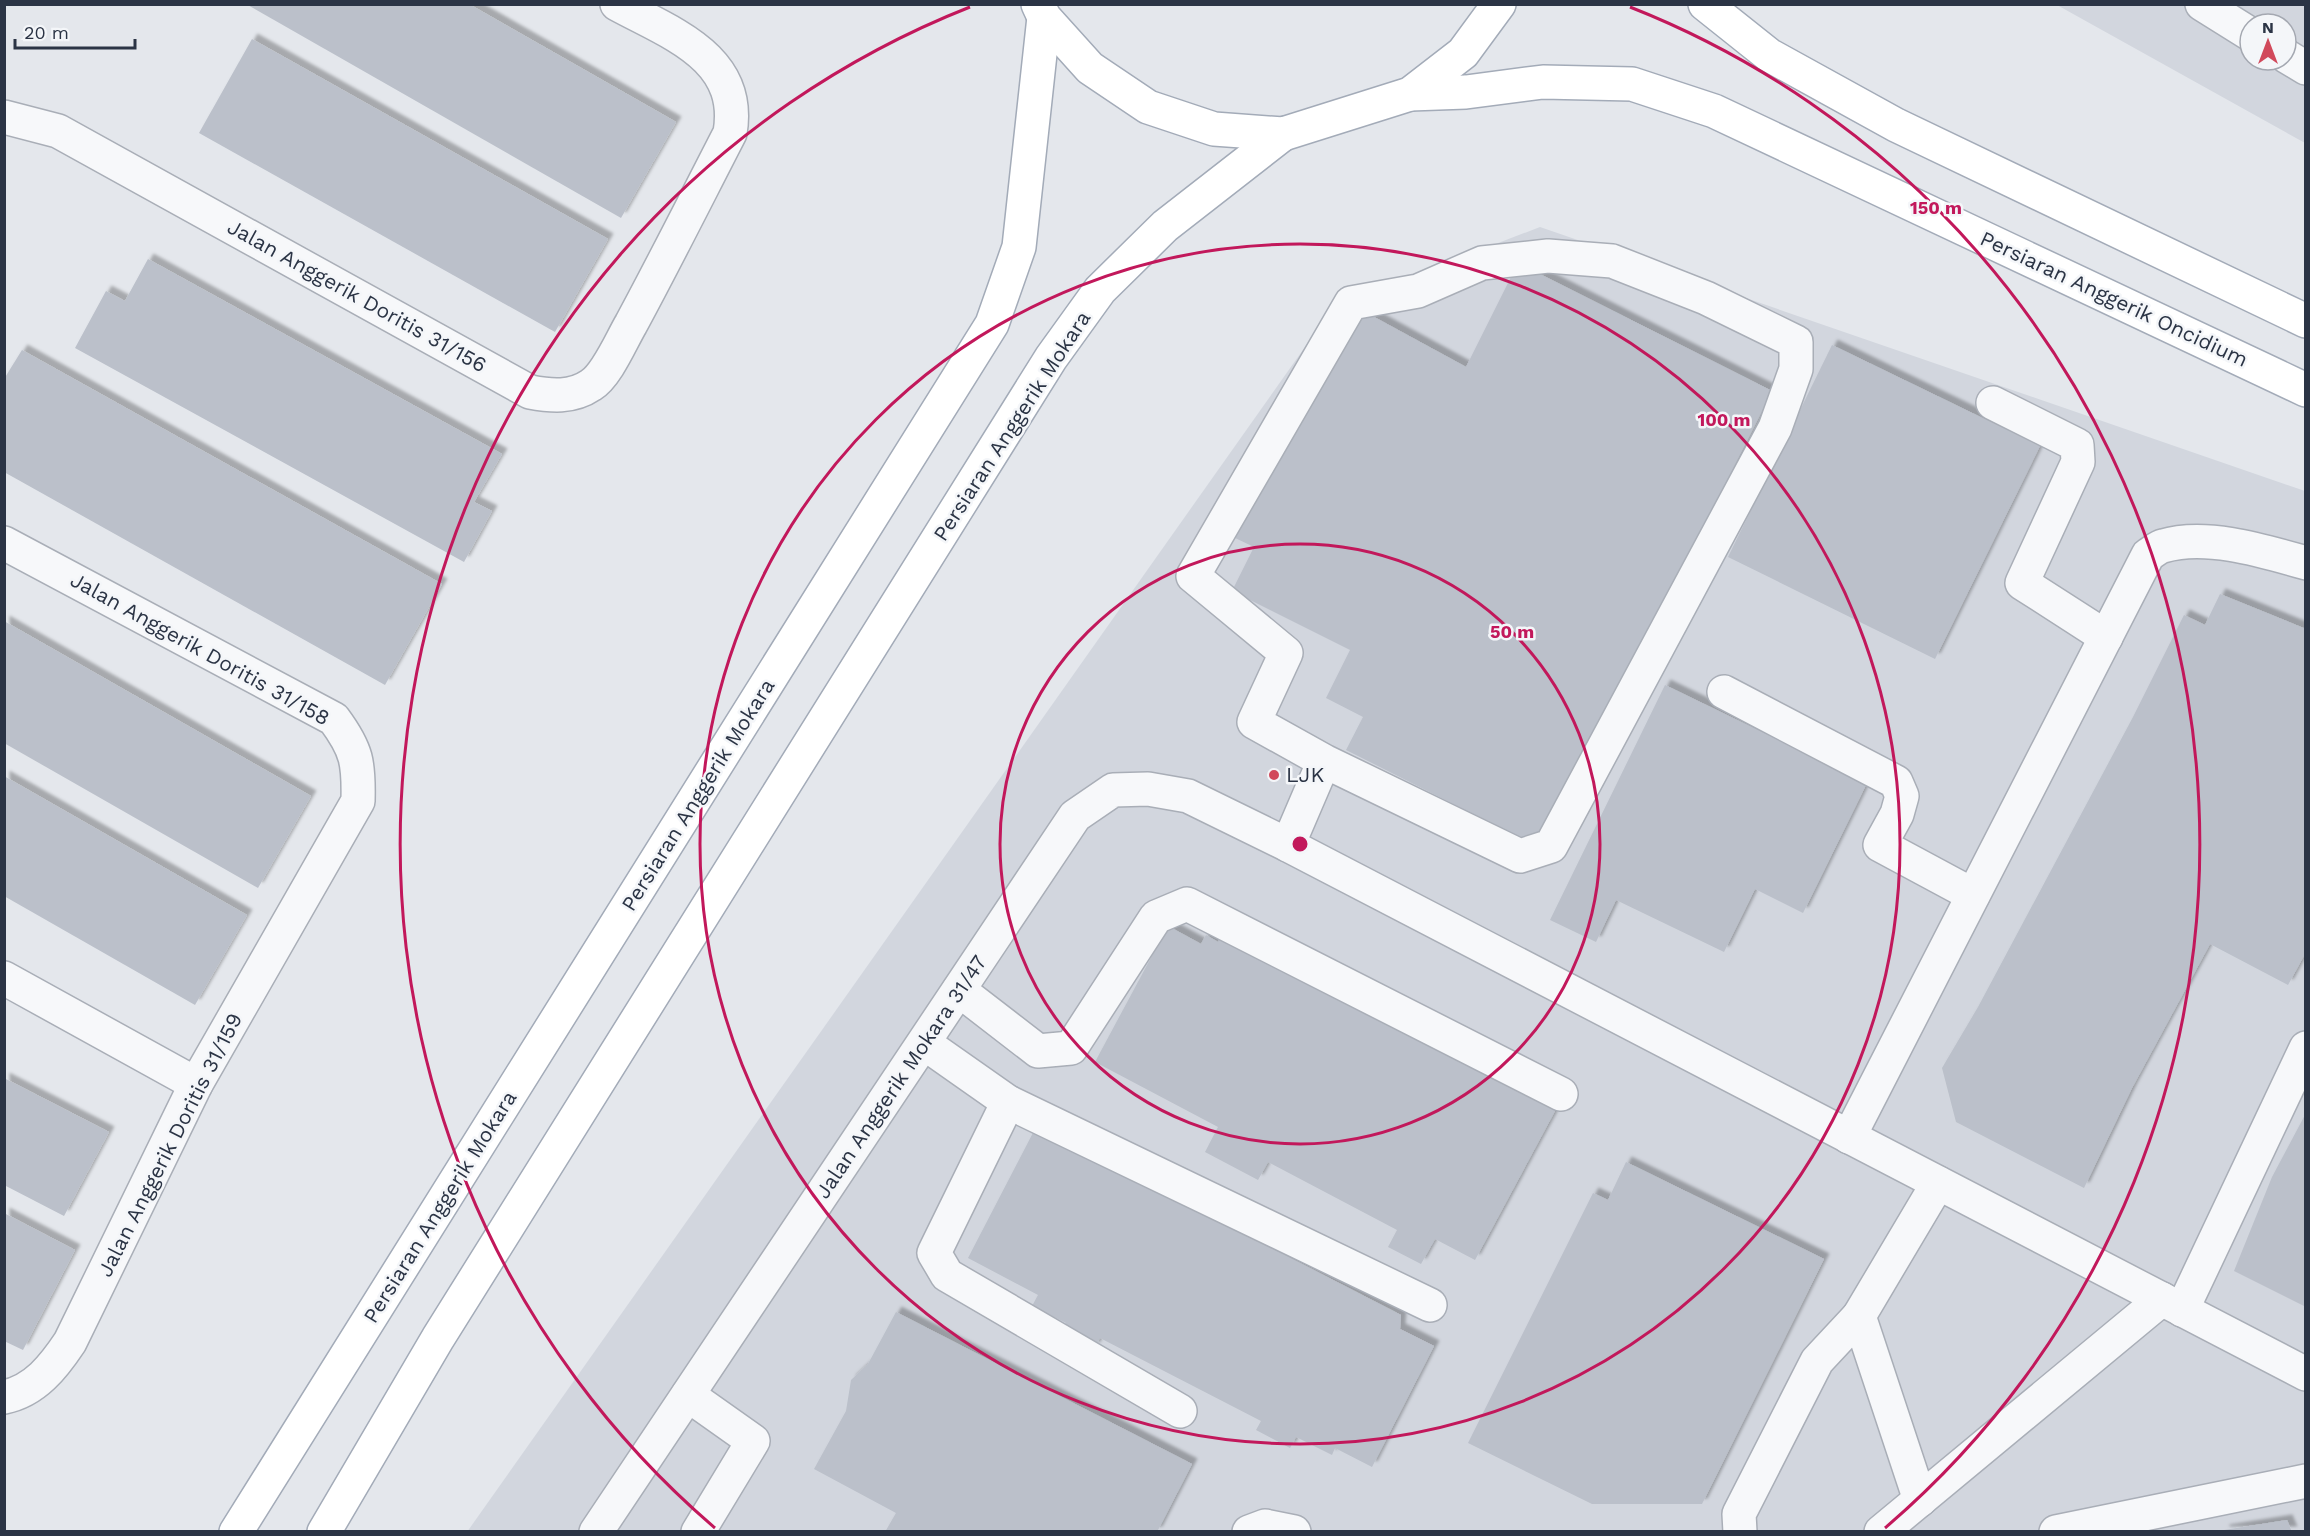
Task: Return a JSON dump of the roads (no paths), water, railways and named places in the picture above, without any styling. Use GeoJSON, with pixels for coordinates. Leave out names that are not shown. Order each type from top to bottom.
{"type":"FeatureCollection","features":[{"type":"Feature","properties":{"kind":"main road"},"geometry":{"type":"LineString","coordinates":[[1041,11],[1090,68],[1148,107],[1214,129],[1283,134],[1410,94],[1463,53],[1499,4]]}},
{"type":"Feature","properties":{"kind":"main road"},"geometry":{"type":"LineString","coordinates":[[1705,4],[1769,55],[1896,125],[2306,321]]}},
{"type":"Feature","properties":{"kind":"main road","name":"Persiaran Anggerik Mokara"},"geometry":{"type":"LineString","coordinates":[[236,1532],[992,324],[1019,247],[1041,11]]}},
{"type":"Feature","properties":{"kind":"main road","name":"Persiaran Anggerik Oncidium"},"geometry":{"type":"LineString","coordinates":[[1410,94],[1466,92],[1543,82],[1632,84],[1703,107],[2306,390]]}},
{"type":"Feature","properties":{"kind":"main road","name":"Persiaran Anggerik Mokara"},"geometry":{"type":"LineString","coordinates":[[324,1532],[438,1338],[1051,358],[1100,291],[1165,225],[1283,134]]}},
{"type":"Feature","properties":{"kind":"street","name":"Jalan Anggerik Doritis 31/156"},"geometry":{"type":"LineString","coordinates":[[4,117],[57,131],[530,392],[546,395],[571,395],[593,385],[610,363],[730,133],[732,118],[730,99],[721,76],[708,57],[693,46],[617,4]]}},
{"type":"Feature","properties":{"kind":"street"},"geometry":{"type":"LineString","coordinates":[[2202,4],[2238,26]]}},
{"type":"Feature","properties":{"kind":"street"},"geometry":{"type":"LineString","coordinates":[[1548,256],[1612,261],[1706,298],[1796,342],[1796,369],[1775,428],[1551,846],[1520,856],[1324,761],[1254,722],[1286,653],[1193,576],[1351,303],[1418,291],[1482,263],[1548,256]]}},
{"type":"Feature","properties":{"kind":"street"},"geometry":{"type":"LineString","coordinates":[[1993,403],[2077,445],[2078,462],[2022,583],[2106,637]]}},
{"type":"Feature","properties":{"kind":"street","name":"Jalan Anggerik Doritis 31/158"},"geometry":{"type":"LineString","coordinates":[[4,543],[334,719],[350,740],[359,775],[357,801],[349,817]]}},
{"type":"Feature","properties":{"kind":"street"},"geometry":{"type":"LineString","coordinates":[[1849,1137],[2148,555],[2162,546],[2183,543],[2216,543],[2253,548],[2306,563]]}},
{"type":"Feature","properties":{"kind":"street"},"geometry":{"type":"LineString","coordinates":[[1724,692],[1896,782],[1902,796],[1897,814],[1880,845],[1973,895]]}},
{"type":"Feature","properties":{"kind":"street"},"geometry":{"type":"LineString","coordinates":[[1288,845],[1324,761]]}},
{"type":"Feature","properties":{"kind":"street","name":"Jalan Anggerik Mokara 31/47"},"geometry":{"type":"LineString","coordinates":[[596,1532],[1075,816],[1113,790],[1148,789],[1188,796],[1288,845],[2306,1374]]}},
{"type":"Feature","properties":{"kind":"street","name":"Jalan Anggerik Doritis 31/159"},"geometry":{"type":"LineString","coordinates":[[4,1397],[13,1395],[43,1377],[55,1365],[70,1342],[196,1084],[349,817]]}},
{"type":"Feature","properties":{"kind":"street"},"geometry":{"type":"LineString","coordinates":[[959,990],[1038,1051],[1071,1048],[1156,917],[1187,904],[1561,1094]]}},
{"type":"Feature","properties":{"kind":"street"},"geometry":{"type":"LineString","coordinates":[[4,978],[196,1084]]}},
{"type":"Feature","properties":{"kind":"street"},"geometry":{"type":"LineString","coordinates":[[924,1043],[1008,1102],[1430,1305]]}},
{"type":"Feature","properties":{"kind":"street"},"geometry":{"type":"LineString","coordinates":[[1881,1532],[2172,1304],[2306,1048]]}},
{"type":"Feature","properties":{"kind":"street"},"geometry":{"type":"LineString","coordinates":[[1008,1102],[934,1253],[947,1275],[1180,1411]]}},
{"type":"Feature","properties":{"kind":"street"},"geometry":{"type":"LineString","coordinates":[[1740,1532],[1739,1514],[1817,1362],[1859,1316],[1938,1183]]}},
{"type":"Feature","properties":{"kind":"street"},"geometry":{"type":"LineString","coordinates":[[1859,1316],[1920,1500]]}},
{"type":"Feature","properties":{"kind":"street"},"geometry":{"type":"LineString","coordinates":[[688,1395],[753,1441],[698,1532]]}},
{"type":"Feature","properties":{"kind":"street"},"geometry":{"type":"LineString","coordinates":[[2056,1532],[2306,1481]]}},
{"type":"Feature","properties":{"kind":"street"},"geometry":{"type":"LineString","coordinates":[[1249,1532],[1265,1526],[1294,1532]]}},
{"type":"Feature","properties":{"kind":"place","name":"LJK"},"geometry":{"type":"Point","coordinates":[1274,775]}}]}
